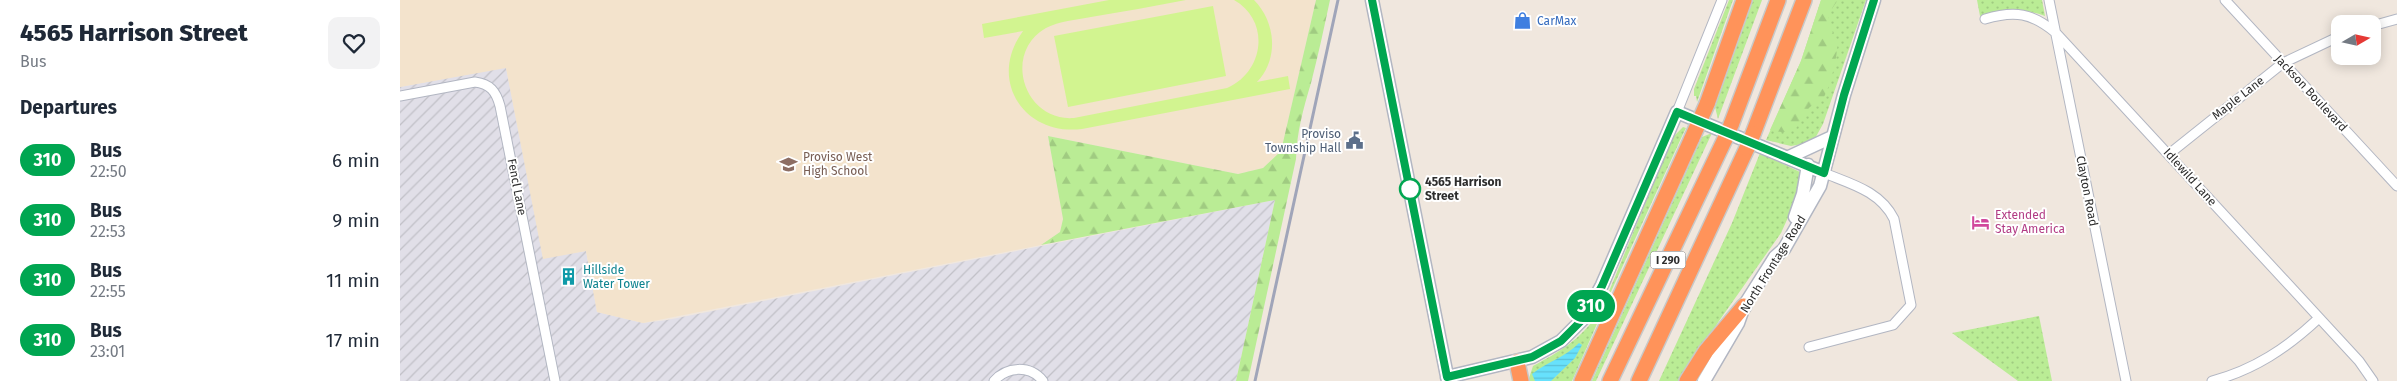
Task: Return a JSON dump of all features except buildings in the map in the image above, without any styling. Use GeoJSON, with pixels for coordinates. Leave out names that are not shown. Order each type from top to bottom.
{"type":"FeatureCollection","features":[{"type":"Feature","properties":{"kind":"highway"},"geometry":{"type":"LineString","coordinates":[[1582,381],[1707,104],[1744,0]]}},
{"type":"Feature","properties":{"kind":"highway","name":"I 290"},"geometry":{"type":"LineString","coordinates":[[1610,381],[1725,139],[1778,0]]}},
{"type":"Feature","properties":{"kind":"highway","name":"I 290"},"geometry":{"type":"LineString","coordinates":[[1639,381],[1747,148],[1804,0]]}},
{"type":"Feature","properties":{"kind":"highway"},"geometry":{"type":"LineString","coordinates":[[1687,381],[1706,351],[1744,306]]}},
{"type":"Feature","properties":{"kind":"highway"},"geometry":{"type":"LineString","coordinates":[[1516,362],[1521,381]]}},
{"type":"Feature","properties":{"kind":"main road"},"geometry":{"type":"LineString","coordinates":[[1372,0],[1447,379],[1532,357],[1561,341],[1584,318],[1602,286],[1677,112],[1824,173]]}},
{"type":"Feature","properties":{"kind":"main road","name":"North Frontage Road"},"geometry":{"type":"LineString","coordinates":[[1704,381],[1738,324],[1744,306],[1775,258],[1784,249],[1820,186],[1832,137],[1874,0]]}},
{"type":"Feature","properties":{"kind":"main road"},"geometry":{"type":"LineString","coordinates":[[1789,157],[1809,150],[1832,137]]}},
{"type":"Feature","properties":{"kind":"main road"},"geometry":{"type":"LineString","coordinates":[[1775,258],[1798,212],[1808,165]]}},
{"type":"Feature","properties":{"kind":"street"},"geometry":{"type":"LineString","coordinates":[[1677,112],[1722,0]]}},
{"type":"Feature","properties":{"kind":"street","name":"Clayton Road"},"geometry":{"type":"LineString","coordinates":[[2049,0],[2126,381]]}},
{"type":"Feature","properties":{"kind":"street","name":"Jackson Boulevard"},"geometry":{"type":"LineString","coordinates":[[2225,0],[2397,186]]}},
{"type":"Feature","properties":{"kind":"street","name":"Idlewild Lane"},"geometry":{"type":"LineString","coordinates":[[1985,19],[2009,14],[2022,14],[2043,22],[2056,33],[2359,361],[2373,381]]}},
{"type":"Feature","properties":{"kind":"street"},"geometry":{"type":"LineString","coordinates":[[2381,23],[2397,19]]}},
{"type":"Feature","properties":{"kind":"street","name":"Maple Lane"},"geometry":{"type":"LineString","coordinates":[[2169,154],[2283,63],[2331,40]]}},
{"type":"Feature","properties":{"kind":"street","name":"Fencl Lane"},"geometry":{"type":"LineString","coordinates":[[400,96],[475,82],[483,83],[494,91],[500,106],[555,381]]}},
{"type":"Feature","properties":{"kind":"street"},"geometry":{"type":"LineString","coordinates":[[1809,347],[1893,325],[1911,305],[1894,219],[1888,206],[1880,198],[1865,190],[1824,173]]}},
{"type":"Feature","properties":{"kind":"street"},"geometry":{"type":"LineString","coordinates":[[2212,381],[2261,362],[2296,340],[2319,318]]}},
{"type":"Feature","properties":{"kind":"street"},"geometry":{"type":"LineString","coordinates":[[994,381],[1004,372],[1018,369],[1034,373],[1042,381]]}},
{"type":"Feature","properties":{"kind":"shaded area","name":"Proviso West High School"},"geometry":{"type":"Polygon","coordinates":[[[400,0],[1316,0],[1281,151],[1263,168],[1238,174],[1048,136],[1063,219],[1060,232],[1041,245],[643,323],[597,312],[586,251],[543,259],[506,68],[400,87],[400,0]]]}},
{"type":"Feature","properties":{"kind":"shaded area"},"geometry":{"type":"Polygon","coordinates":[[[506,67],[543,258],[586,251],[597,312],[643,323],[667,320],[1275,200],[1236,381],[400,381],[400,87],[506,67]]]}},
{"type":"Feature","properties":{"kind":"green space"},"geometry":{"type":"Polygon","coordinates":[[[1109,0],[1186,0],[1068,21],[1046,28],[1033,39],[1025,53],[1022,69],[1025,84],[1032,98],[1042,109],[1057,116],[1074,118],[1227,88],[1249,70],[1255,59],[1258,46],[1258,33],[1254,20],[1246,9],[1234,0],[1254,0],[1267,19],[1272,41],[1272,52],[1264,73],[1257,82],[1288,76],[1290,89],[1082,129],[1061,129],[1043,124],[1028,114],[1017,101],[1011,85],[1009,68],[1013,50],[1023,31],[984,38],[982,24],[1109,0]]]}},
{"type":"Feature","properties":{"kind":"green space"},"geometry":{"type":"Polygon","coordinates":[[[1316,0],[1330,0],[1301,121],[1296,159],[1248,381],[1236,381],[1275,200],[1041,245],[1060,232],[1063,219],[1048,136],[1238,174],[1263,168],[1281,151],[1316,0]]]}},
{"type":"Feature","properties":{"kind":"green space"},"geometry":{"type":"Polygon","coordinates":[[[1729,0],[1733,0],[1697,102],[1696,96],[1694,96],[1694,89],[1729,0]]]}},
{"type":"Feature","properties":{"kind":"green space"},"geometry":{"type":"Polygon","coordinates":[[[1753,0],[1762,0],[1718,119],[1715,107],[1753,0]]]}},
{"type":"Feature","properties":{"kind":"green space"},"geometry":{"type":"Polygon","coordinates":[[[1821,0],[1866,0],[1823,124],[1813,142],[1791,146],[1766,140],[1801,61],[1821,0]]]}},
{"type":"Feature","properties":{"kind":"green space"},"geometry":{"type":"Polygon","coordinates":[[[1821,0],[1838,0],[1829,18],[1830,26],[1836,39],[1837,53],[1829,86],[1824,97],[1808,109],[1795,129],[1786,132],[1770,130],[1801,61],[1821,0]]]}},
{"type":"Feature","properties":{"kind":"green space"},"geometry":{"type":"Polygon","coordinates":[[[1977,0],[2042,0],[2045,16],[2037,13],[2012,10],[1980,16],[1977,0]]]}},
{"type":"Feature","properties":{"kind":"green space"},"geometry":{"type":"Polygon","coordinates":[[[1213,6],[1226,76],[1068,107],[1054,36],[1213,6]]]}},
{"type":"Feature","properties":{"kind":"green space"},"geometry":{"type":"Polygon","coordinates":[[[1683,127],[1686,128],[1604,307],[1672,138],[1683,127]]]}},
{"type":"Feature","properties":{"kind":"green space"},"geometry":{"type":"Polygon","coordinates":[[[1712,133],[1596,381],[1592,381],[1702,137],[1712,133]]]}},
{"type":"Feature","properties":{"kind":"green space"},"geometry":{"type":"Polygon","coordinates":[[[1760,153],[1800,172],[1795,202],[1781,233],[1719,321],[1681,381],[1659,381],[1732,223],[1760,153]]]}},
{"type":"Feature","properties":{"kind":"green space"},"geometry":{"type":"Polygon","coordinates":[[[1597,315],[1600,317],[1572,381],[1528,381],[1533,366],[1568,345],[1583,332],[1597,315]]]}},
{"type":"Feature","properties":{"kind":"green space"},"geometry":{"type":"Polygon","coordinates":[[[2039,316],[2052,381],[2018,381],[1952,333],[2039,316]]]}},
{"type":"Feature","properties":{"kind":"water"},"geometry":{"type":"Polygon","coordinates":[[[1579,343],[1582,345],[1575,358],[1551,381],[1535,381],[1532,374],[1579,343]]]}},
{"type":"Feature","properties":{"kind":"railway"},"geometry":{"type":"LineString","coordinates":[[1255,381],[1338,0]]}},
{"type":"Feature","properties":{"kind":"bus line","name":"310"},"geometry":{"type":"LineString","coordinates":[[1372,0],[1447,377],[1532,357],[1561,341],[1584,318],[1602,286],[1677,112],[1824,173],[1844,95],[1874,0]]}},
{"type":"Feature","properties":{"kind":"place","name":"CarMax"},"geometry":{"type":"Point","coordinates":[1523,21]}},
{"type":"Feature","properties":{"kind":"place","name":"Proviso Township Hall"},"geometry":{"type":"Point","coordinates":[1355,141]}},
{"type":"Feature","properties":{"kind":"place","name":"Proviso West High School"},"geometry":{"type":"Point","coordinates":[789,164]}},
{"type":"Feature","properties":{"kind":"place","name":"4565 Harrison Street"},"geometry":{"type":"Point","coordinates":[1410,189]}},
{"type":"Feature","properties":{"kind":"place","name":"Extended Stay America"},"geometry":{"type":"Point","coordinates":[1981,222]}},
{"type":"Feature","properties":{"kind":"place","name":"Hillside Water Tower"},"geometry":{"type":"Point","coordinates":[569,277]}}]}
